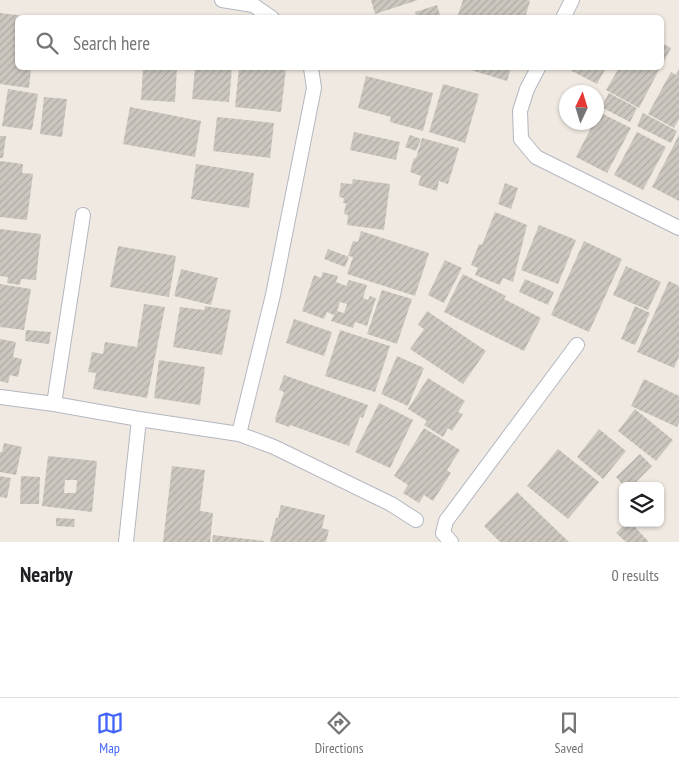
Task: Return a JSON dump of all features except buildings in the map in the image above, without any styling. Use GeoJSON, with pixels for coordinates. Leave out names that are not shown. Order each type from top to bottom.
{"type":"FeatureCollection","features":[{"type":"Feature","properties":{"kind":"street"},"geometry":{"type":"LineString","coordinates":[[222,0],[253,5],[268,15]]}},
{"type":"Feature","properties":{"kind":"street"},"geometry":{"type":"LineString","coordinates":[[564,15],[572,0]]}},
{"type":"Feature","properties":{"kind":"street"},"geometry":{"type":"LineString","coordinates":[[239,434],[273,295],[299,166],[314,88],[311,70]]}},
{"type":"Feature","properties":{"kind":"street"},"geometry":{"type":"LineString","coordinates":[[537,70],[527,90],[520,111],[521,138],[536,157],[679,228]]}},
{"type":"Feature","properties":{"kind":"street"},"geometry":{"type":"LineString","coordinates":[[54,404],[83,214]]}},
{"type":"Feature","properties":{"kind":"street"},"geometry":{"type":"LineString","coordinates":[[451,542],[443,533],[446,521],[577,345]]}},
{"type":"Feature","properties":{"kind":"street"},"geometry":{"type":"LineString","coordinates":[[0,397],[239,434],[274,447],[391,504],[416,520]]}},
{"type":"Feature","properties":{"kind":"street"},"geometry":{"type":"LineString","coordinates":[[126,542],[138,419]]}}]}
